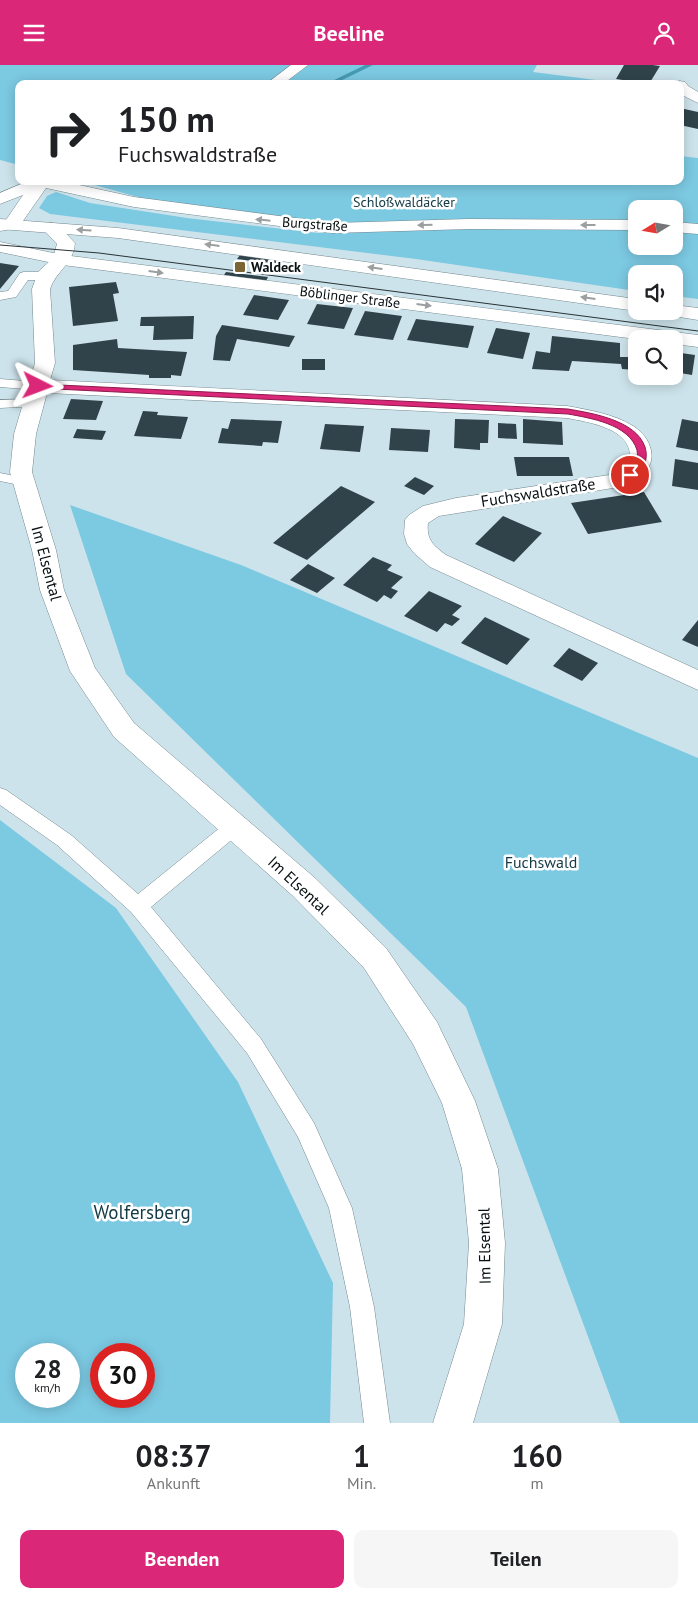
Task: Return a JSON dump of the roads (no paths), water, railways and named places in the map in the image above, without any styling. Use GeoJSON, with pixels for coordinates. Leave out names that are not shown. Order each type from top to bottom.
{"type":"FeatureCollection","features":[{"type":"Feature","properties":{"kind":"street"},"geometry":{"type":"LineString","coordinates":[[279,80],[301,65]]}},
{"type":"Feature","properties":{"kind":"street"},"geometry":{"type":"LineString","coordinates":[[684,90],[698,98]]}},
{"type":"Feature","properties":{"kind":"street"},"geometry":{"type":"LineString","coordinates":[[0,199],[33,185]]}},
{"type":"Feature","properties":{"kind":"street"},"geometry":{"type":"LineString","coordinates":[[4,225],[39,185]]}},
{"type":"Feature","properties":{"kind":"street","name":"Burgstraße"},"geometry":{"type":"LineString","coordinates":[[60,185],[134,202],[333,228],[468,224],[628,225]]}},
{"type":"Feature","properties":{"kind":"street","name":"Böblinger Straße"},"geometry":{"type":"LineString","coordinates":[[4,225],[118,233],[295,256],[628,304]]}},
{"type":"Feature","properties":{"kind":"street"},"geometry":{"type":"LineString","coordinates":[[36,395],[45,363],[39,269],[63,260],[66,243],[51,228]]}},
{"type":"Feature","properties":{"kind":"street"},"geometry":{"type":"LineString","coordinates":[[683,228],[698,229]]}},
{"type":"Feature","properties":{"kind":"street","name":"Böblinger Straße"},"geometry":{"type":"LineString","coordinates":[[2,248],[63,260],[698,341]]}},
{"type":"Feature","properties":{"kind":"street","name":"Böblinger Straße"},"geometry":{"type":"LineString","coordinates":[[2,248],[25,256],[39,269]]}},
{"type":"Feature","properties":{"kind":"street"},"geometry":{"type":"LineString","coordinates":[[683,312],[698,314]]}},
{"type":"Feature","properties":{"kind":"street","name":"Im Elsental"},"geometry":{"type":"LineString","coordinates":[[36,395],[22,451],[21,472],[44,550],[52,590],[83,671],[124,731],[304,887],[375,958],[425,1033],[458,1101],[480,1169],[487,1243],[484,1324],[454,1423]]}},
{"type":"Feature","properties":{"kind":"street","name":"Fuchswaldstraße"},"geometry":{"type":"LineString","coordinates":[[36,395],[568,412],[594,416],[612,423],[629,432],[639,443],[642,453],[640,467],[630,475],[613,481],[456,505],[431,511],[417,519],[414,534],[419,546],[438,561],[698,681]]}},
{"type":"Feature","properties":{"kind":"lane"},"geometry":{"type":"LineString","coordinates":[[0,296],[12,294],[24,276],[39,269]]}},
{"type":"Feature","properties":{"kind":"lane"},"geometry":{"type":"LineString","coordinates":[[0,383],[36,395]]}},
{"type":"Feature","properties":{"kind":"lane"},"geometry":{"type":"LineString","coordinates":[[0,404],[36,395]]}},
{"type":"Feature","properties":{"kind":"lane"},"geometry":{"type":"LineString","coordinates":[[0,477],[24,482]]}},
{"type":"Feature","properties":{"kind":"lane"},"geometry":{"type":"LineString","coordinates":[[0,795],[64,840],[138,906],[254,1046],[306,1129],[340,1207],[362,1307],[377,1423]]}},
{"type":"Feature","properties":{"kind":"lane"},"geometry":{"type":"LineString","coordinates":[[138,906],[234,827]]}},
{"type":"Feature","properties":{"kind":"waterway"},"geometry":{"type":"LineString","coordinates":[[338,80],[370,65]]}},
{"type":"Feature","properties":{"kind":"tram line"},"geometry":{"type":"LineString","coordinates":[[0,245],[99,253],[698,331]]}},
{"type":"Feature","properties":{"kind":"place","name":"Waldeck"},"geometry":{"type":"Point","coordinates":[240,267]}},
{"type":"Feature","properties":{"kind":"park label","name":"Schloßwaldäcker"},"geometry":{"type":"Point","coordinates":[404,202]}},
{"type":"Feature","properties":{"kind":"park label","name":"Fuchswald"},"geometry":{"type":"Point","coordinates":[541,862]}},
{"type":"Feature","properties":{"kind":"park label","name":"Wolfersberg"},"geometry":{"type":"Point","coordinates":[142,1212]}}]}
